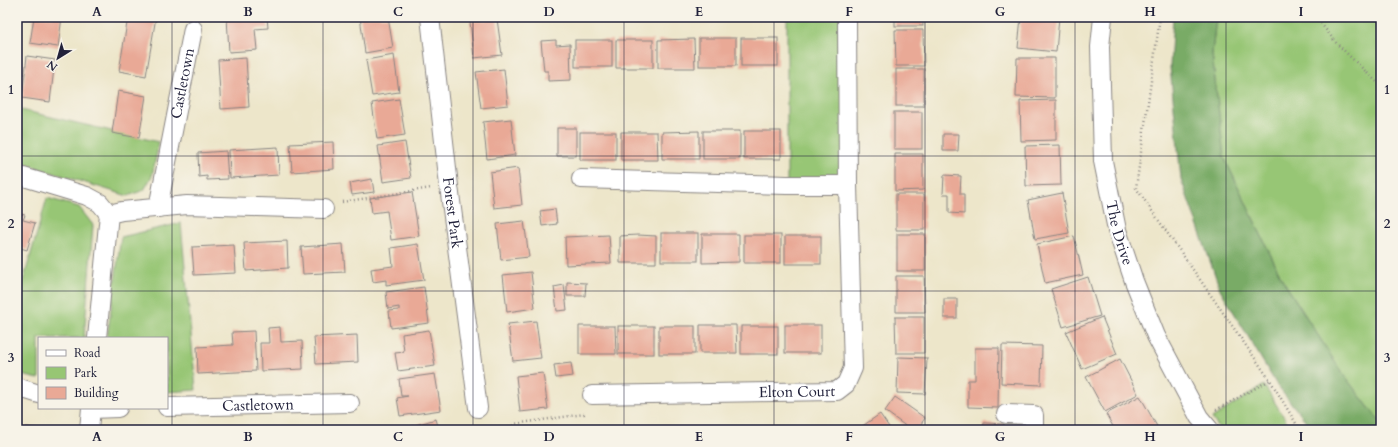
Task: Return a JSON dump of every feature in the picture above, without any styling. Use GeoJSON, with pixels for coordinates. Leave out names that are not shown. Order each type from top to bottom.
{"type":"FeatureCollection","features":[{"type":"Feature","properties":{"kind":"street","name":"Forest Park"},"geometry":{"type":"LineString","coordinates":[[430,17],[448,186],[478,408]]}},
{"type":"Feature","properties":{"kind":"street","name":"Elton Court"},"geometry":{"type":"LineString","coordinates":[[592,395],[837,391],[846,384],[853,368],[848,185],[847,17]]}},
{"type":"Feature","properties":{"kind":"street","name":"The Drive"},"geometry":{"type":"LineString","coordinates":[[1103,17],[1100,54],[1103,161],[1117,230],[1134,281],[1156,336],[1205,423]]}},
{"type":"Feature","properties":{"kind":"street","name":"Castletown"},"geometry":{"type":"LineString","coordinates":[[158,208],[193,29]]}},
{"type":"Feature","properties":{"kind":"street"},"geometry":{"type":"LineString","coordinates":[[17,175],[87,196],[100,203],[109,214],[97,337]]}},
{"type":"Feature","properties":{"kind":"street"},"geometry":{"type":"LineString","coordinates":[[581,179],[787,185],[848,185]]}},
{"type":"Feature","properties":{"kind":"street"},"geometry":{"type":"LineString","coordinates":[[109,214],[122,211],[187,205],[324,209]]}},
{"type":"Feature","properties":{"kind":"street"},"geometry":{"type":"LineString","coordinates":[[17,387],[38,394]]}},
{"type":"Feature","properties":{"kind":"street","name":"Castletown"},"geometry":{"type":"LineString","coordinates":[[168,407],[350,403]]}},
{"type":"Feature","properties":{"kind":"street"},"geometry":{"type":"LineString","coordinates":[[89,430],[91,409]]}},
{"type":"Feature","properties":{"kind":"street"},"geometry":{"type":"LineString","coordinates":[[1006,414],[1034,415],[1034,430]]}},
{"type":"Feature","properties":{"kind":"path"},"geometry":{"type":"LineString","coordinates":[[1160,17],[1136,188],[1270,380],[1300,430]]}},
{"type":"Feature","properties":{"kind":"path"},"geometry":{"type":"LineString","coordinates":[[1316,17],[1337,44],[1381,86]]}},
{"type":"Feature","properties":{"kind":"path"},"geometry":{"type":"LineString","coordinates":[[324,209],[347,200],[448,186]]}},
{"type":"Feature","properties":{"kind":"path"},"geometry":{"type":"LineString","coordinates":[[1177,430],[1205,423],[1210,414],[1270,380]]}},
{"type":"Feature","properties":{"kind":"path"},"geometry":{"type":"LineString","coordinates":[[508,427],[514,424],[584,414],[592,395]]}},
{"type":"Feature","properties":{"kind":"green space"},"geometry":{"type":"Polygon","coordinates":[[[787,17],[847,17],[848,185],[787,185],[787,17]]]}},
{"type":"Feature","properties":{"kind":"green space"},"geometry":{"type":"Polygon","coordinates":[[[1173,17],[1216,17],[1212,54],[1224,157],[1282,279],[1342,373],[1381,423],[1381,430],[1313,430],[1278,387],[1220,289],[1181,179],[1170,67],[1173,17]]]}},
{"type":"Feature","properties":{"kind":"green space"},"geometry":{"type":"Polygon","coordinates":[[[1216,17],[1381,17],[1381,423],[1342,373],[1282,279],[1224,157],[1212,54],[1216,17]]]}},
{"type":"Feature","properties":{"kind":"green space"},"geometry":{"type":"Polygon","coordinates":[[[17,109],[159,142],[152,176],[144,190],[128,196],[28,165],[17,159],[17,109]]]}},
{"type":"Feature","properties":{"kind":"green space"},"geometry":{"type":"Polygon","coordinates":[[[47,198],[79,207],[93,225],[84,337],[38,337],[38,379],[17,374],[17,302],[47,198]]]}},
{"type":"Feature","properties":{"kind":"green space"},"geometry":{"type":"Polygon","coordinates":[[[181,223],[196,390],[168,392],[168,337],[107,337],[121,237],[181,223]]]}},
{"type":"Feature","properties":{"kind":"green space"},"geometry":{"type":"Polygon","coordinates":[[[1264,385],[1292,430],[1220,430],[1212,418],[1264,385]]]}},
{"type":"Feature","properties":{"kind":"building"},"geometry":{"type":"Polygon","coordinates":[[[34,17],[62,17],[58,47],[30,43],[34,17]]]}},
{"type":"Feature","properties":{"kind":"building"},"geometry":{"type":"Polygon","coordinates":[[[128,17],[156,17],[146,76],[119,71],[128,17]]]}},
{"type":"Feature","properties":{"kind":"building"},"geometry":{"type":"Polygon","coordinates":[[[227,17],[267,17],[268,28],[255,29],[257,50],[229,52],[227,17]]]}},
{"type":"Feature","properties":{"kind":"building"},"geometry":{"type":"Polygon","coordinates":[[[360,17],[388,17],[393,48],[365,53],[360,17]]]}},
{"type":"Feature","properties":{"kind":"building"},"geometry":{"type":"Polygon","coordinates":[[[895,17],[923,17],[923,26],[895,26],[895,17]]]}},
{"type":"Feature","properties":{"kind":"building"},"geometry":{"type":"Polygon","coordinates":[[[1021,17],[1059,17],[1056,52],[1018,48],[1021,17]]]}},
{"type":"Feature","properties":{"kind":"building"},"geometry":{"type":"Polygon","coordinates":[[[497,19],[502,55],[474,58],[470,22],[497,19]]]}},
{"type":"Feature","properties":{"kind":"building"},"geometry":{"type":"Polygon","coordinates":[[[895,30],[923,30],[924,66],[896,66],[895,30]]]}},
{"type":"Feature","properties":{"kind":"building"},"geometry":{"type":"Polygon","coordinates":[[[699,38],[736,38],[736,66],[699,66],[699,38]]]}},
{"type":"Feature","properties":{"kind":"building"},"geometry":{"type":"Polygon","coordinates":[[[741,38],[778,38],[778,66],[741,66],[741,38]]]}},
{"type":"Feature","properties":{"kind":"building"},"geometry":{"type":"Polygon","coordinates":[[[694,39],[695,68],[658,68],[658,40],[694,39]]]}},
{"type":"Feature","properties":{"kind":"building"},"geometry":{"type":"Polygon","coordinates":[[[556,40],[556,45],[570,44],[571,80],[548,81],[548,71],[544,71],[541,41],[556,40]]]}},
{"type":"Feature","properties":{"kind":"building"},"geometry":{"type":"Polygon","coordinates":[[[575,40],[612,40],[612,67],[575,67],[575,40]]]}},
{"type":"Feature","properties":{"kind":"building"},"geometry":{"type":"Polygon","coordinates":[[[616,40],[653,40],[653,68],[616,68],[616,40]]]}},
{"type":"Feature","properties":{"kind":"building"},"geometry":{"type":"Polygon","coordinates":[[[394,55],[399,92],[372,96],[366,60],[394,55]]]}},
{"type":"Feature","properties":{"kind":"building"},"geometry":{"type":"Polygon","coordinates":[[[27,56],[55,60],[50,102],[22,98],[27,56]]]}},
{"type":"Feature","properties":{"kind":"building"},"geometry":{"type":"Polygon","coordinates":[[[246,58],[249,107],[221,109],[218,60],[246,58]]]}},
{"type":"Feature","properties":{"kind":"building"},"geometry":{"type":"Polygon","coordinates":[[[1017,58],[1055,58],[1055,98],[1016,97],[1017,58]]]}},
{"type":"Feature","properties":{"kind":"building"},"geometry":{"type":"Polygon","coordinates":[[[504,69],[508,105],[481,108],[476,72],[504,69]]]}},
{"type":"Feature","properties":{"kind":"building"},"geometry":{"type":"Polygon","coordinates":[[[896,69],[924,69],[924,106],[896,106],[896,69]]]}},
{"type":"Feature","properties":{"kind":"building"},"geometry":{"type":"Polygon","coordinates":[[[118,91],[146,96],[139,138],[112,133],[118,91]]]}},
{"type":"Feature","properties":{"kind":"building"},"geometry":{"type":"Polygon","coordinates":[[[399,99],[405,135],[377,139],[372,103],[399,99]]]}},
{"type":"Feature","properties":{"kind":"building"},"geometry":{"type":"Polygon","coordinates":[[[1056,100],[1056,140],[1021,141],[1020,101],[1056,100]]]}},
{"type":"Feature","properties":{"kind":"building"},"geometry":{"type":"Polygon","coordinates":[[[894,112],[922,112],[922,149],[894,149],[894,112]]]}},
{"type":"Feature","properties":{"kind":"building"},"geometry":{"type":"Polygon","coordinates":[[[511,119],[515,155],[487,159],[483,122],[511,119]]]}},
{"type":"Feature","properties":{"kind":"building"},"geometry":{"type":"Polygon","coordinates":[[[557,128],[576,128],[576,156],[557,156],[557,128]]]}},
{"type":"Feature","properties":{"kind":"building"},"geometry":{"type":"Polygon","coordinates":[[[699,131],[699,159],[662,159],[662,132],[699,131]]]}},
{"type":"Feature","properties":{"kind":"building"},"geometry":{"type":"Polygon","coordinates":[[[703,131],[740,131],[740,159],[703,159],[703,131]]]}},
{"type":"Feature","properties":{"kind":"building"},"geometry":{"type":"Polygon","coordinates":[[[744,131],[781,131],[781,159],[744,159],[744,131]]]}},
{"type":"Feature","properties":{"kind":"building"},"geometry":{"type":"Polygon","coordinates":[[[580,132],[616,132],[616,160],[580,160],[580,132]]]}},
{"type":"Feature","properties":{"kind":"building"},"geometry":{"type":"Polygon","coordinates":[[[621,132],[657,132],[658,160],[621,160],[621,132]]]}},
{"type":"Feature","properties":{"kind":"building"},"geometry":{"type":"Polygon","coordinates":[[[943,134],[959,134],[958,151],[943,151],[943,134]]]}},
{"type":"Feature","properties":{"kind":"building"},"geometry":{"type":"Polygon","coordinates":[[[333,142],[334,169],[292,172],[290,144],[333,142]]]}},
{"type":"Feature","properties":{"kind":"building"},"geometry":{"type":"Polygon","coordinates":[[[405,142],[411,178],[383,182],[378,146],[405,142]]]}},
{"type":"Feature","properties":{"kind":"building"},"geometry":{"type":"Polygon","coordinates":[[[1060,145],[1061,185],[1026,186],[1025,146],[1060,145]]]}},
{"type":"Feature","properties":{"kind":"building"},"geometry":{"type":"Polygon","coordinates":[[[278,147],[279,175],[230,178],[229,150],[278,147]]]}},
{"type":"Feature","properties":{"kind":"building"},"geometry":{"type":"Polygon","coordinates":[[[226,151],[228,179],[207,180],[207,176],[199,177],[198,153],[226,151]]]}},
{"type":"Feature","properties":{"kind":"building"},"geometry":{"type":"Polygon","coordinates":[[[895,154],[923,154],[923,190],[895,191],[895,154]]]}},
{"type":"Feature","properties":{"kind":"building"},"geometry":{"type":"Polygon","coordinates":[[[518,168],[522,205],[494,208],[490,172],[518,168]]]}},
{"type":"Feature","properties":{"kind":"building"},"geometry":{"type":"Polygon","coordinates":[[[944,175],[961,176],[960,194],[964,194],[964,214],[949,213],[949,194],[943,194],[944,175]]]}},
{"type":"Feature","properties":{"kind":"building"},"geometry":{"type":"Polygon","coordinates":[[[372,179],[374,192],[352,195],[350,183],[372,179]]]}},
{"type":"Feature","properties":{"kind":"building"},"geometry":{"type":"Polygon","coordinates":[[[412,192],[419,236],[391,240],[387,211],[372,213],[370,198],[412,192]]]}},
{"type":"Feature","properties":{"kind":"building"},"geometry":{"type":"Polygon","coordinates":[[[1062,193],[1069,233],[1035,239],[1028,200],[1062,193]]]}},
{"type":"Feature","properties":{"kind":"building"},"geometry":{"type":"Polygon","coordinates":[[[896,194],[924,194],[924,230],[896,230],[896,194]]]}},
{"type":"Feature","properties":{"kind":"building"},"geometry":{"type":"Polygon","coordinates":[[[555,209],[557,224],[542,226],[540,211],[555,209]]]}},
{"type":"Feature","properties":{"kind":"building"},"geometry":{"type":"Polygon","coordinates":[[[17,213],[25,215],[23,220],[35,223],[27,250],[17,247],[17,213]]]}},
{"type":"Feature","properties":{"kind":"building"},"geometry":{"type":"Polygon","coordinates":[[[524,221],[529,257],[501,260],[497,224],[524,221]]]}},
{"type":"Feature","properties":{"kind":"building"},"geometry":{"type":"Polygon","coordinates":[[[661,233],[698,233],[698,261],[661,261],[661,233]]]}},
{"type":"Feature","properties":{"kind":"building"},"geometry":{"type":"Polygon","coordinates":[[[702,234],[739,234],[739,262],[702,263],[702,234]]]}},
{"type":"Feature","properties":{"kind":"building"},"geometry":{"type":"Polygon","coordinates":[[[897,234],[925,234],[925,271],[897,271],[897,234]]]}},
{"type":"Feature","properties":{"kind":"building"},"geometry":{"type":"Polygon","coordinates":[[[609,235],[611,263],[566,265],[565,237],[609,235]]]}},
{"type":"Feature","properties":{"kind":"building"},"geometry":{"type":"Polygon","coordinates":[[[744,235],[781,235],[781,263],[744,263],[744,235]]]}},
{"type":"Feature","properties":{"kind":"building"},"geometry":{"type":"Polygon","coordinates":[[[620,236],[656,236],[656,263],[620,263],[620,236]]]}},
{"type":"Feature","properties":{"kind":"building"},"geometry":{"type":"Polygon","coordinates":[[[785,236],[821,236],[821,264],[785,264],[785,236]]]}},
{"type":"Feature","properties":{"kind":"building"},"geometry":{"type":"Polygon","coordinates":[[[1074,236],[1083,275],[1045,283],[1037,244],[1074,236]]]}},
{"type":"Feature","properties":{"kind":"building"},"geometry":{"type":"Polygon","coordinates":[[[287,241],[288,268],[246,271],[244,243],[287,241]]]}},
{"type":"Feature","properties":{"kind":"building"},"geometry":{"type":"Polygon","coordinates":[[[343,244],[345,272],[303,274],[301,247],[343,244]]]}},
{"type":"Feature","properties":{"kind":"building"},"geometry":{"type":"Polygon","coordinates":[[[418,244],[424,280],[386,285],[386,280],[373,282],[371,269],[393,266],[391,248],[418,244]]]}},
{"type":"Feature","properties":{"kind":"building"},"geometry":{"type":"Polygon","coordinates":[[[234,245],[236,273],[194,275],[192,247],[234,245]]]}},
{"type":"Feature","properties":{"kind":"building"},"geometry":{"type":"Polygon","coordinates":[[[531,272],[535,308],[507,312],[503,275],[531,272]]]}},
{"type":"Feature","properties":{"kind":"building"},"geometry":{"type":"Polygon","coordinates":[[[896,276],[924,276],[925,312],[896,312],[896,276]]]}},
{"type":"Feature","properties":{"kind":"building"},"geometry":{"type":"Polygon","coordinates":[[[1088,277],[1100,316],[1063,327],[1051,289],[1088,277]]]}},
{"type":"Feature","properties":{"kind":"building"},"geometry":{"type":"Polygon","coordinates":[[[567,282],[586,283],[585,296],[567,296],[567,282]]]}},
{"type":"Feature","properties":{"kind":"building"},"geometry":{"type":"Polygon","coordinates":[[[564,285],[567,310],[557,311],[554,287],[564,285]]]}},
{"type":"Feature","properties":{"kind":"building"},"geometry":{"type":"Polygon","coordinates":[[[424,287],[429,323],[391,328],[389,311],[399,310],[399,307],[388,309],[386,292],[424,287]]]}},
{"type":"Feature","properties":{"kind":"building"},"geometry":{"type":"Polygon","coordinates":[[[944,299],[957,299],[957,318],[944,318],[944,299]]]}},
{"type":"Feature","properties":{"kind":"building"},"geometry":{"type":"Polygon","coordinates":[[[895,317],[924,317],[924,353],[896,353],[895,317]]]}},
{"type":"Feature","properties":{"kind":"building"},"geometry":{"type":"Polygon","coordinates":[[[1102,317],[1117,354],[1082,369],[1066,332],[1102,317]]]}},
{"type":"Feature","properties":{"kind":"building"},"geometry":{"type":"Polygon","coordinates":[[[536,321],[541,358],[513,361],[508,324],[536,321]]]}},
{"type":"Feature","properties":{"kind":"building"},"geometry":{"type":"Polygon","coordinates":[[[700,325],[736,325],[737,353],[700,353],[700,325]]]}},
{"type":"Feature","properties":{"kind":"building"},"geometry":{"type":"Polygon","coordinates":[[[785,325],[821,325],[821,353],[785,353],[785,325]]]}},
{"type":"Feature","properties":{"kind":"building"},"geometry":{"type":"Polygon","coordinates":[[[579,326],[615,326],[616,354],[579,354],[579,326]]]}},
{"type":"Feature","properties":{"kind":"building"},"geometry":{"type":"Polygon","coordinates":[[[618,326],[654,326],[654,354],[618,354],[618,326]]]}},
{"type":"Feature","properties":{"kind":"building"},"geometry":{"type":"Polygon","coordinates":[[[659,326],[695,326],[695,354],[659,354],[659,326]]]}},
{"type":"Feature","properties":{"kind":"building"},"geometry":{"type":"Polygon","coordinates":[[[741,326],[778,326],[778,354],[741,354],[741,326]]]}},
{"type":"Feature","properties":{"kind":"building"},"geometry":{"type":"Polygon","coordinates":[[[280,327],[281,342],[302,341],[303,369],[261,371],[260,343],[269,343],[268,328],[280,327]]]}},
{"type":"Feature","properties":{"kind":"building"},"geometry":{"type":"Polygon","coordinates":[[[429,330],[435,366],[398,371],[395,353],[404,352],[402,334],[429,330]]]}},
{"type":"Feature","properties":{"kind":"building"},"geometry":{"type":"Polygon","coordinates":[[[254,331],[256,371],[198,374],[197,347],[233,345],[232,332],[254,331]]]}},
{"type":"Feature","properties":{"kind":"building"},"geometry":{"type":"Polygon","coordinates":[[[357,335],[358,362],[316,364],[314,337],[357,335]]]}},
{"type":"Feature","properties":{"kind":"building"},"geometry":{"type":"Polygon","coordinates":[[[1002,345],[1042,346],[1041,385],[1001,383],[1002,345]]]}},
{"type":"Feature","properties":{"kind":"building"},"geometry":{"type":"Polygon","coordinates":[[[975,348],[999,348],[998,408],[968,407],[968,380],[975,380],[975,348]]]}},
{"type":"Feature","properties":{"kind":"building"},"geometry":{"type":"Polygon","coordinates":[[[898,357],[927,358],[925,394],[897,393],[898,357]]]}},
{"type":"Feature","properties":{"kind":"building"},"geometry":{"type":"Polygon","coordinates":[[[1120,359],[1138,394],[1105,412],[1086,377],[1120,359]]]}},
{"type":"Feature","properties":{"kind":"building"},"geometry":{"type":"Polygon","coordinates":[[[571,363],[573,376],[556,378],[554,365],[571,363]]]}},
{"type":"Feature","properties":{"kind":"building"},"geometry":{"type":"Polygon","coordinates":[[[543,373],[548,409],[520,412],[516,376],[543,373]]]}},
{"type":"Feature","properties":{"kind":"building"},"geometry":{"type":"Polygon","coordinates":[[[435,374],[441,410],[400,416],[397,398],[408,396],[401,396],[399,379],[435,374]]]}},
{"type":"Feature","properties":{"kind":"building"},"geometry":{"type":"Polygon","coordinates":[[[1140,396],[1159,430],[1115,430],[1106,414],[1140,396]]]}},
{"type":"Feature","properties":{"kind":"building"},"geometry":{"type":"Polygon","coordinates":[[[895,397],[925,418],[917,430],[911,430],[885,411],[895,397]]]}},
{"type":"Feature","properties":{"kind":"building"},"geometry":{"type":"Polygon","coordinates":[[[880,414],[891,430],[857,430],[864,425],[880,414]]]}},
{"type":"Feature","properties":{"kind":"building"},"geometry":{"type":"Polygon","coordinates":[[[436,419],[439,430],[410,430],[409,427],[436,419]]]}},
{"type":"Feature","properties":{"kind":"building"},"geometry":{"type":"Polygon","coordinates":[[[984,423],[1004,424],[1004,430],[983,430],[984,423]]]}},
{"type":"Feature","properties":{"kind":"building"},"geometry":{"type":"Polygon","coordinates":[[[26,427],[43,429],[43,430],[26,430],[26,427]]]}},
{"type":"Feature","properties":{"kind":"building"},"geometry":{"type":"Polygon","coordinates":[[[586,428],[602,428],[602,430],[586,430],[586,428]]]}}]}
